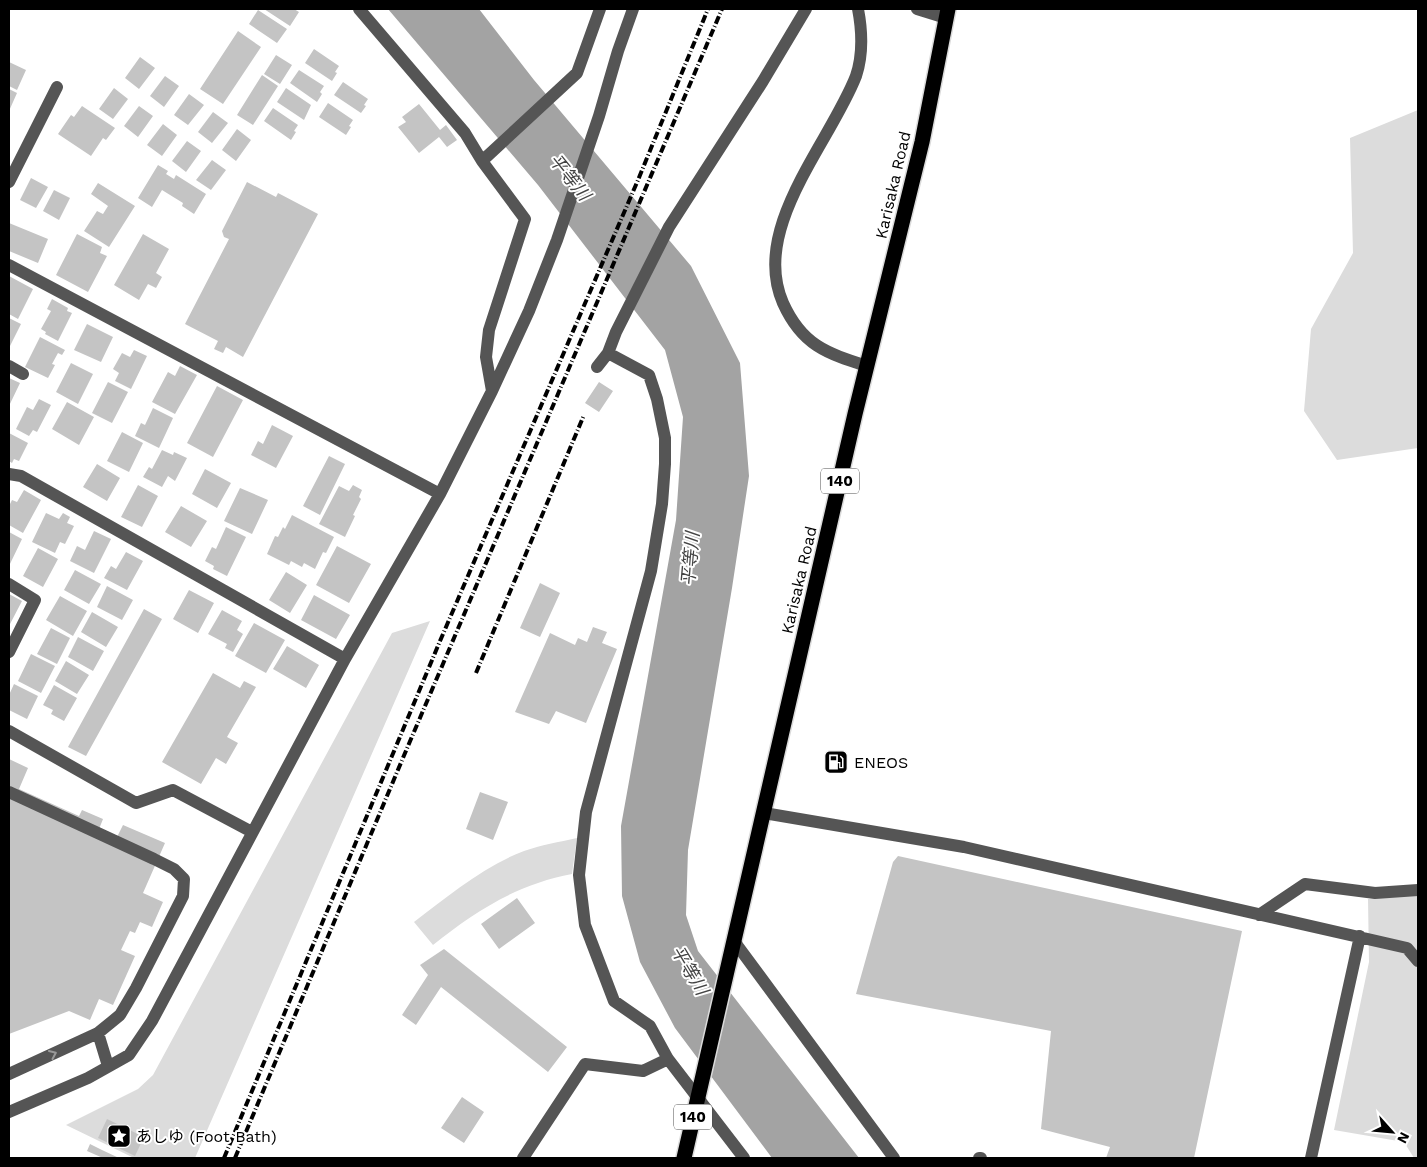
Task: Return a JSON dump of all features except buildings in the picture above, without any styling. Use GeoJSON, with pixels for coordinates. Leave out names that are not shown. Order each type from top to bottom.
{"type":"FeatureCollection","features":[{"type":"Feature","properties":{"kind":"highway","name":"Karisaka Road"},"geometry":{"type":"LineString","coordinates":[[684,1158],[867,366],[922,142],[947,13]]}},
{"type":"Feature","properties":{"kind":"street"},"geometry":{"type":"LineString","coordinates":[[359,9],[465,133],[482,161],[525,219],[489,330],[486,357],[492,391]]}},
{"type":"Feature","properties":{"kind":"street"},"geometry":{"type":"LineString","coordinates":[[482,161],[577,73],[600,9]]}},
{"type":"Feature","properties":{"kind":"street"},"geometry":{"type":"LineString","coordinates":[[9,1112],[88,1078],[129,1054],[152,1021],[345,659],[440,494],[492,391],[529,311],[557,240],[599,116],[620,43],[633,9]]}},
{"type":"Feature","properties":{"kind":"street"},"geometry":{"type":"LineString","coordinates":[[597,367],[608,353],[616,332],[669,227],[806,9]]}},
{"type":"Feature","properties":{"kind":"street"},"geometry":{"type":"LineString","coordinates":[[858,9],[861,49],[856,75],[788,208],[776,252],[775,278],[790,317],[809,340],[833,356],[867,366]]}},
{"type":"Feature","properties":{"kind":"street"},"geometry":{"type":"LineString","coordinates":[[917,9],[947,13]]}},
{"type":"Feature","properties":{"kind":"street"},"geometry":{"type":"LineString","coordinates":[[9,182],[57,87]]}},
{"type":"Feature","properties":{"kind":"street"},"geometry":{"type":"LineString","coordinates":[[9,265],[440,494]]}},
{"type":"Feature","properties":{"kind":"street"},"geometry":{"type":"LineString","coordinates":[[608,353],[649,375],[662,419],[665,464],[662,504],[651,571],[586,812],[580,875],[585,925],[614,1001],[650,1026],[668,1058],[744,1158]]}},
{"type":"Feature","properties":{"kind":"street"},"geometry":{"type":"LineString","coordinates":[[9,366],[23,374]]}},
{"type":"Feature","properties":{"kind":"street"},"geometry":{"type":"LineString","coordinates":[[9,474],[21,476],[345,659]]}},
{"type":"Feature","properties":{"kind":"street"},"geometry":{"type":"LineString","coordinates":[[9,584],[36,600],[9,652]]}},
{"type":"Feature","properties":{"kind":"street"},"geometry":{"type":"LineString","coordinates":[[9,731],[136,802],[174,790],[252,832]]}},
{"type":"Feature","properties":{"kind":"street"},"geometry":{"type":"LineString","coordinates":[[9,792],[174,869],[184,880],[182,896],[136,988],[120,1015],[98,1033],[9,1074]]}},
{"type":"Feature","properties":{"kind":"street"},"geometry":{"type":"LineString","coordinates":[[764,813],[964,847],[1259,915],[1360,936],[1407,948],[1418,961]]}},
{"type":"Feature","properties":{"kind":"street"},"geometry":{"type":"LineString","coordinates":[[1259,915],[1305,884],[1375,893],[1418,890]]}},
{"type":"Feature","properties":{"kind":"street"},"geometry":{"type":"LineString","coordinates":[[1312,1158],[1360,936]]}},
{"type":"Feature","properties":{"kind":"street"},"geometry":{"type":"LineString","coordinates":[[733,948],[894,1158]]}},
{"type":"Feature","properties":{"kind":"street"},"geometry":{"type":"LineString","coordinates":[[98,1033],[108,1066]]}},
{"type":"Feature","properties":{"kind":"street"},"geometry":{"type":"LineString","coordinates":[[523,1158],[585,1064],[643,1071],[668,1058]]}},
{"type":"Feature","properties":{"kind":"shaded area"},"geometry":{"type":"Polygon","coordinates":[[[1418,110],[1418,448],[1337,460],[1304,411],[1311,329],[1353,253],[1350,138],[1418,110]]]}},
{"type":"Feature","properties":{"kind":"shaded area"},"geometry":{"type":"Polygon","coordinates":[[[430,621],[195,1158],[134,1158],[66,1125],[138,1089],[153,1075],[392,633],[430,621]]]}},
{"type":"Feature","properties":{"kind":"shaded area"},"geometry":{"type":"Polygon","coordinates":[[[577,838],[572,874],[533,885],[498,900],[465,921],[433,945],[414,922],[467,882],[509,857],[537,847],[577,838]]]}},
{"type":"Feature","properties":{"kind":"shaded area"},"geometry":{"type":"Polygon","coordinates":[[[1418,895],[1418,1158],[1414,1158],[1404,1142],[1334,1130],[1369,962],[1368,899],[1418,895]]]}},
{"type":"Feature","properties":{"kind":"water","name":"平等川"},"geometry":{"type":"Polygon","coordinates":[[[388,9],[479,9],[534,80],[691,266],[740,363],[749,476],[688,850],[686,915],[698,951],[859,1158],[772,1158],[675,1028],[640,962],[622,896],[621,826],[676,520],[683,417],[665,350],[538,185],[388,9]]]}},
{"type":"Feature","properties":{"kind":"railway"},"geometry":{"type":"LineString","coordinates":[[224,1158],[440,641],[638,180],[708,9]]}},
{"type":"Feature","properties":{"kind":"railway"},"geometry":{"type":"LineString","coordinates":[[235,1158],[722,9]]}},
{"type":"Feature","properties":{"kind":"railway"},"geometry":{"type":"LineString","coordinates":[[476,673],[584,415]]}},
{"type":"Feature","properties":{"kind":"place","name":"ENEOS"},"geometry":{"type":"Point","coordinates":[836,762]}},
{"type":"Feature","properties":{"kind":"place","name":"あしゆ (Foot Bath)"},"geometry":{"type":"Point","coordinates":[119,1136]}}]}
